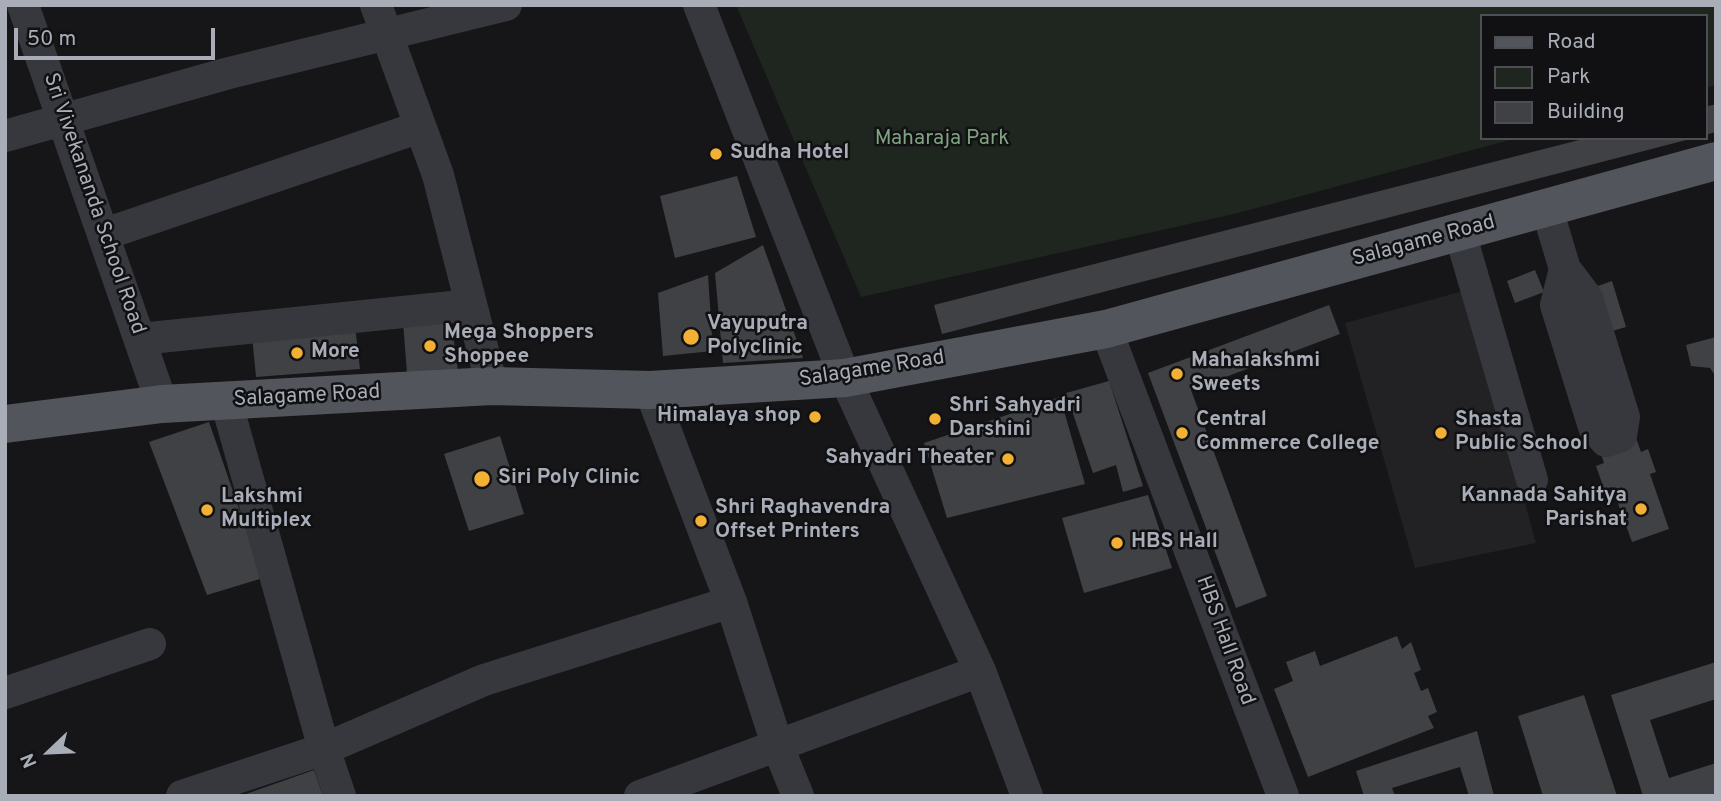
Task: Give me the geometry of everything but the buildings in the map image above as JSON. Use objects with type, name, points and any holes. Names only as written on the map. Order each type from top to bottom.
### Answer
[{"type":"main road","name":"Salagame Road","points":[[5,424],[162,404],[492,386],[650,390],[845,378],[1106,328],[1716,161]]},
{"type":"street","name":"Sri Vivekananda School Road","points":[[23,5],[162,404]]},
{"type":"street","points":[[376,5],[438,175],[492,386]]},
{"type":"street","points":[[5,136],[229,73],[506,5]]},
{"type":"street","points":[[699,5],[845,378],[980,671],[1027,796]]},
{"type":"street","points":[[105,234],[420,127]]},
{"type":"street","points":[[1547,209],[1565,269]]},
{"type":"street","points":[[1460,233],[1532,480]]},
{"type":"street","points":[[140,339],[471,305]]},
{"type":"street","name":"HBS Hall Road","points":[[1106,328],[1283,796]]},
{"type":"street","points":[[650,390],[732,602],[777,744],[798,796]]},
{"type":"street","points":[[226,401],[324,749],[340,796]]},
{"type":"street","points":[[182,796],[324,749],[484,680],[732,602]]},
{"type":"street","points":[[5,693],[150,644]]},
{"type":"street","points":[[640,796],[980,671]]},
{"type":"shaded area","name":"Shasta Public School","points":[[1467,290],[1536,543],[1415,568],[1345,323]]},
{"type":"green space","name":"Maharaja Park","points":[[736,5],[1716,5],[1716,85],[1707,87],[1707,14],[1480,14],[1480,140],[1510,140],[1238,213],[861,297]]},
{"type":"place","name":"Sudha Hotel","points":[[716,154]]},
{"type":"place","name":"Vayuputra Polyclinic","points":[[691,337]]},
{"type":"place","name":"Mega Shoppers Shoppee","points":[[430,346]]},
{"type":"place","name":"More","points":[[297,353]]},
{"type":"place","name":"Mahalakshmi Sweets","points":[[1177,374]]},
{"type":"place","name":"Himalaya shop","points":[[815,417]]},
{"type":"place","name":"Shri Sahyadri Darshini","points":[[935,419]]},
{"type":"place","name":"Central Commerce College","points":[[1182,433]]},
{"type":"place","name":"Shasta Public School","points":[[1441,433]]},
{"type":"place","name":"Sahyadri Theater","points":[[1008,459]]},
{"type":"place","name":"Siri Poly Clinic","points":[[482,479]]},
{"type":"place","name":"Kannada Sahitya Parishat","points":[[1641,509]]},
{"type":"place","name":"Lakshmi Multiplex","points":[[207,510]]},
{"type":"place","name":"Shri Raghavendra Offset Printers","points":[[701,521]]},
{"type":"place","name":"HBS Hall","points":[[1117,543]]}]
